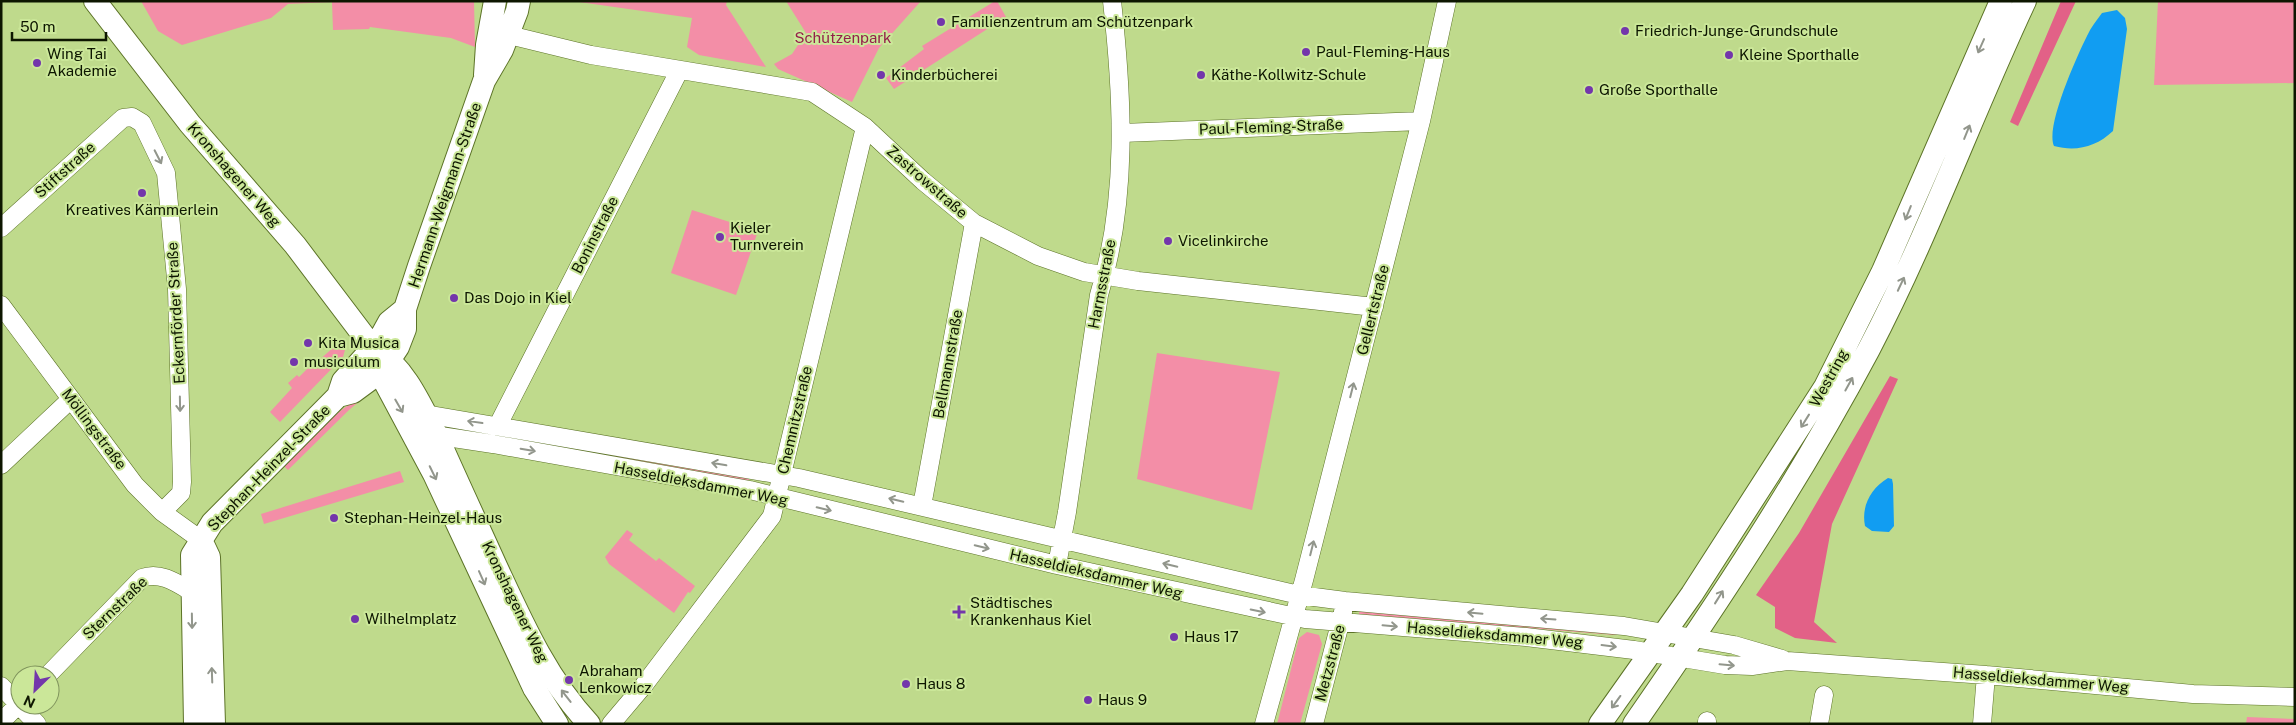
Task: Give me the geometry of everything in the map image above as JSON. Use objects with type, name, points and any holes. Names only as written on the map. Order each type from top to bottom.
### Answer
[{"type":"main road","name":"Kronshagener Weg","points":[[95,1],[177,109],[295,245],[381,359],[418,421],[463,533],[534,688],[557,724]]},
{"type":"main road","name":"Hermann-Weigmann-Straße","points":[[495,1],[499,33]]},
{"type":"main road","name":"Hermann-Weigmann-Straße","points":[[381,359],[389,322],[405,309],[484,82],[499,33],[519,1]]},
{"type":"main road","name":"Westring","points":[[1600,724],[1666,633],[1808,416],[1850,340],[1886,264],[2001,1]]},
{"type":"main road","name":"Westring","points":[[1634,724],[1693,638],[1811,454],[1869,349],[1928,225],[1990,77],[2025,1]]},
{"type":"main road","name":"Stephan-Heinzel-Straße","points":[[201,540],[219,515],[338,396],[343,381],[381,359]]},
{"type":"main road","name":"Kronshagener Weg","points":[[418,421],[438,436],[515,607],[539,654],[559,687],[589,724]]},
{"type":"main road","points":[[195,724],[192,555],[201,540]]},
{"type":"main road","points":[[201,540],[209,557],[214,724]]},
{"type":"street","name":"Harmsstraße","points":[[1056,565],[1062,539],[1099,295],[1105,275],[1119,186],[1122,133],[1119,67],[1112,1]]},
{"type":"street","name":"Gellertstraße","points":[[1293,617],[1421,121],[1447,1]]},
{"type":"street","name":"Zastrowstraße","points":[[499,33],[591,56],[812,92],[866,127],[923,181],[974,223],[1038,256],[1084,272],[1138,281],[1374,307]]},
{"type":"street","name":"Boninstraße","points":[[498,425],[679,71]]},
{"type":"street","name":"Stiftstraße","points":[[1,228],[123,118],[132,117]]},
{"type":"street","name":"Eckernförder Straße","points":[[132,117],[142,123],[166,173],[177,289],[182,482],[181,493],[162,512]]},
{"type":"street","name":"Paul-Fleming-Straße","points":[[1122,133],[1421,121]]},
{"type":"street","name":"Chemnitzstraße","points":[[611,724],[648,680],[772,516],[866,127]]},
{"type":"street","name":"Bellmannstraße","points":[[922,506],[974,223]]},
{"type":"street","name":"Möllingstraße","points":[[1,305],[136,485],[162,512],[201,540]]},
{"type":"street","points":[[1,464],[71,399]]},
{"type":"street","name":"Hasseldieksdammer Weg","points":[[418,421],[498,425],[782,475],[1299,595],[1345,601],[1596,623],[1693,638],[1758,651],[1787,661]]},
{"type":"street","name":"Hasseldieksdammer Weg","points":[[438,436],[541,452],[750,490],[1056,565],[1293,617],[1526,637],[1735,666],[1787,661],[1986,675],[2193,694],[2295,697]]},
{"type":"street","name":"Sternstraße","points":[[58,665],[142,578],[151,574],[165,578],[192,592]]},
{"type":"street","name":"Metzstraße","points":[[1314,724],[1345,601]]},
{"type":"street","points":[[1264,724],[1293,617]]},
{"type":"street","points":[[1982,724],[1986,675]]},
{"type":"street","points":[[1,686],[10,695]]},
{"type":"street","points":[[1819,724],[1824,695]]},
{"type":"street","points":[[1,722],[10,713]]},
{"type":"green space","points":[[141,1],[474,1],[475,47],[451,38],[370,27],[369,29],[333,30],[332,2],[288,4],[271,18],[182,45],[158,31]]},
{"type":"green space","name":"Schützenpark","points":[[572,1],[727,1],[726,5],[766,67],[699,55],[687,47],[692,18]]},
{"type":"green space","name":"Schützenpark","points":[[786,1],[921,1],[879,48],[852,102],[778,69],[774,64],[792,54],[806,33]]},
{"type":"green space","points":[[997,1],[1006,17],[894,89],[886,78],[924,49],[922,46]]},
{"type":"green space","points":[[2158,1],[2295,1],[2295,83],[2154,85]]},
{"type":"green space","points":[[692,210],[758,231],[736,295],[671,273]]},
{"type":"green space","points":[[342,340],[345,350],[343,357],[280,422],[270,412],[292,388],[288,383],[297,375],[299,377],[308,368],[306,366],[314,357],[318,361]]},
{"type":"green space","points":[[1157,353],[1280,372],[1252,510],[1137,479]]},
{"type":"green space","points":[[369,393],[288,470],[283,465],[334,416]]},
{"type":"green space","points":[[460,428],[750,475],[748,484],[462,432]]},
{"type":"green space","points":[[400,471],[404,482],[264,524],[261,514]]},
{"type":"green space","points":[[627,530],[633,534],[629,540],[656,561],[659,558],[695,586],[690,593],[688,592],[674,613],[609,564],[605,557]]},
{"type":"green space","points":[[1360,606],[1620,631],[1617,635],[1614,635],[1359,614]]},
{"type":"green space","points":[[1307,632],[1319,635],[1322,644],[1300,724],[1277,724],[1299,638]]},
{"type":"green space","points":[[2247,717],[2295,719],[2295,724],[2246,724]]},
{"type":"shaded area","points":[[2061,1],[2076,1],[2018,126],[2010,122]]},
{"type":"shaded area","points":[[1890,376],[1898,379],[1832,524],[1814,622],[1837,643],[1795,638],[1775,628],[1775,607],[1756,595],[1799,533]]},
{"type":"water","points":[[2117,10],[2125,18],[2127,29],[2113,131],[2100,141],[2085,147],[2062,148],[2054,146],[2052,137],[2058,108],[2082,46],[2102,13]]},
{"type":"water","points":[[1888,478],[1892,479],[1893,484],[1894,526],[1889,532],[1872,531],[1865,526],[1866,505],[1872,492]]},
{"type":"place","name":"Familienzentrum am Schützenpark","points":[[941,22]]},
{"type":"place","name":"Friedrich-Junge-Grundschule","points":[[1625,31]]},
{"type":"place","name":"Paul-Fleming-Haus","points":[[1306,52]]},
{"type":"place","name":"Kleine Sporthalle","points":[[1729,55]]},
{"type":"place","name":"Wing Tai Akademie","points":[[37,63]]},
{"type":"place","name":"Kinderbücherei","points":[[881,75]]},
{"type":"place","name":"Käthe-Kollwitz-Schule","points":[[1201,75]]},
{"type":"place","name":"Große Sporthalle","points":[[1589,90]]},
{"type":"place","name":"Kreatives Kämmerlein","points":[[142,193]]},
{"type":"place","name":"Kieler Turnverein","points":[[720,237]]},
{"type":"place","name":"Vicelinkirche","points":[[1168,241]]},
{"type":"place","name":"Das Dojo in Kiel","points":[[454,298]]},
{"type":"place","name":"Kita Musica","points":[[308,343]]},
{"type":"place","name":"musiculum","points":[[294,362]]},
{"type":"place","name":"Stephan-Heinzel-Haus","points":[[334,518]]},
{"type":"place","name":"Städtisches Krankenhaus Kiel","points":[[959,612]]},
{"type":"place","name":"Wilhelmplatz","points":[[355,619]]},
{"type":"place","name":"Haus 17","points":[[1174,637]]},
{"type":"place","name":"Abraham Lenkowicz","points":[[569,680]]},
{"type":"place","name":"Haus 8","points":[[906,684]]},
{"type":"place","name":"Haus 9","points":[[1088,700]]}]
